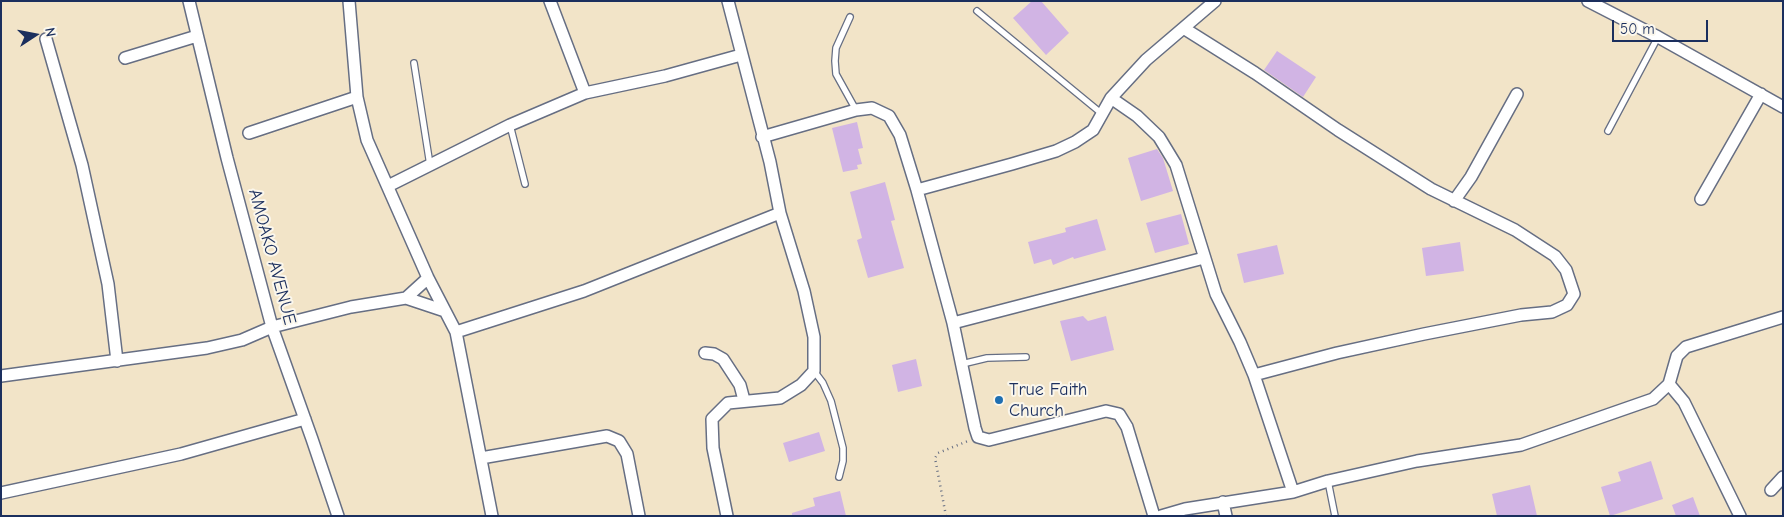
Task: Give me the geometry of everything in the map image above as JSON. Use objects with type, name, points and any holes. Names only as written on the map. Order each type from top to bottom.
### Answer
[{"type":"street","name":"AMOAKO AVENUE","points":[[189,1],[272,327],[338,516]]},
{"type":"street","points":[[349,1],[357,97],[367,140],[428,278],[456,332],[492,516]]},
{"type":"street","points":[[550,1],[586,93]]},
{"type":"street","points":[[727,516],[713,448],[712,419],[728,403],[780,398],[801,385],[814,370],[814,337],[804,291],[780,212],[770,162],[728,1]]},
{"type":"street","points":[[917,190],[1056,151],[1075,142],[1092,130],[1111,98],[1146,60],[1185,29],[1215,1]]},
{"type":"street","points":[[1588,1],[1658,37],[1783,107]]},
{"type":"street","points":[[1185,29],[1431,189],[1515,230],[1555,256],[1566,270],[1574,294],[1567,305],[1552,312],[1521,315],[1337,353],[1254,375]]},
{"type":"street","points":[[126,58],[197,36]]},
{"type":"street","points":[[46,39],[82,165],[108,284],[117,361]]},
{"type":"street","points":[[388,186],[510,125],[586,93],[665,76],[741,55]]},
{"type":"street","points":[[1454,201],[1471,177],[1518,94]]},
{"type":"street","points":[[1701,199],[1761,94]]},
{"type":"street","points":[[249,133],[357,97]]},
{"type":"street","points":[[1111,98],[1137,116],[1159,137],[1176,165],[1216,294],[1254,375],[1293,492]]},
{"type":"street","points":[[762,137],[856,110],[872,108],[889,116],[900,135],[917,190],[953,324],[978,437],[989,440],[1106,411],[1119,414],[1127,427],[1154,516]]},
{"type":"street","points":[[456,332],[584,291],[780,212]]},
{"type":"street","points":[[953,324],[1204,258]]},
{"type":"street","points":[[406,298],[428,278]]},
{"type":"street","points":[[1,376],[207,348],[242,340],[272,327],[351,307],[406,298],[445,311]]},
{"type":"street","points":[[1161,516],[1185,509],[1223,502],[1293,492],[1328,481],[1417,460],[1521,445],[1653,399],[1669,384],[1677,356],[1686,347],[1783,317]]},
{"type":"street","points":[[705,353],[714,354],[724,359],[740,385],[744,400]]},
{"type":"street","points":[[1669,384],[1684,402],[1740,516]]},
{"type":"street","points":[[1,493],[181,454],[305,419]]},
{"type":"street","points":[[482,458],[607,436],[619,441],[627,454],[639,516]]},
{"type":"street","points":[[1771,490],[1783,477]]},
{"type":"street","points":[[1223,502],[1226,516]]},
{"type":"lane","points":[[977,11],[1101,114]]},
{"type":"lane","points":[[850,17],[836,48],[835,61],[836,74],[856,110]]},
{"type":"lane","points":[[1608,131],[1658,37]]},
{"type":"lane","points":[[414,63],[430,165]]},
{"type":"lane","points":[[510,125],[525,184]]},
{"type":"lane","points":[[962,364],[987,358],[1026,357]]},
{"type":"lane","points":[[814,370],[823,383],[831,401],[843,448],[843,461],[839,477]]},
{"type":"lane","points":[[1328,481],[1335,516]]},
{"type":"path","points":[[946,516],[935,458],[938,453],[978,437]]},
{"type":"building","points":[[1032,1],[1041,1],[1069,33],[1046,55],[1013,18]]},
{"type":"building","points":[[1277,51],[1316,77],[1303,97],[1264,70]]},
{"type":"building","points":[[857,122],[863,148],[858,149],[862,164],[857,165],[858,169],[843,172],[832,128]]},
{"type":"building","points":[[1157,149],[1163,158],[1173,191],[1141,201],[1128,158]]},
{"type":"building","points":[[885,182],[895,220],[891,221],[904,268],[868,278],[857,240],[862,238],[850,192]]},
{"type":"building","points":[[1181,214],[1189,244],[1155,253],[1146,223]]},
{"type":"building","points":[[1097,219],[1106,250],[1074,259],[1073,257],[1053,265],[1051,259],[1034,264],[1028,242],[1066,232],[1065,228]]},
{"type":"building","points":[[1460,242],[1464,271],[1426,276],[1422,248]]},
{"type":"building","points":[[1277,245],[1284,274],[1244,283],[1237,254]]},
{"type":"building","points":[[1083,316],[1088,321],[1106,316],[1114,350],[1071,361],[1060,321]]},
{"type":"building","points":[[916,359],[922,386],[898,392],[892,365]]},
{"type":"building","points":[[819,432],[825,451],[789,462],[783,443]]},
{"type":"building","points":[[1651,461],[1663,499],[1610,516],[1601,487],[1621,481],[1618,472]]},
{"type":"building","points":[[1530,485],[1537,516],[1497,516],[1492,494]]},
{"type":"building","points":[[840,491],[846,516],[792,516],[792,513],[815,506],[813,498]]},
{"type":"building","points":[[1693,497],[1700,516],[1676,516],[1672,505]]},
{"type":"place","name":"True Faith Church","points":[[999,400]]}]
